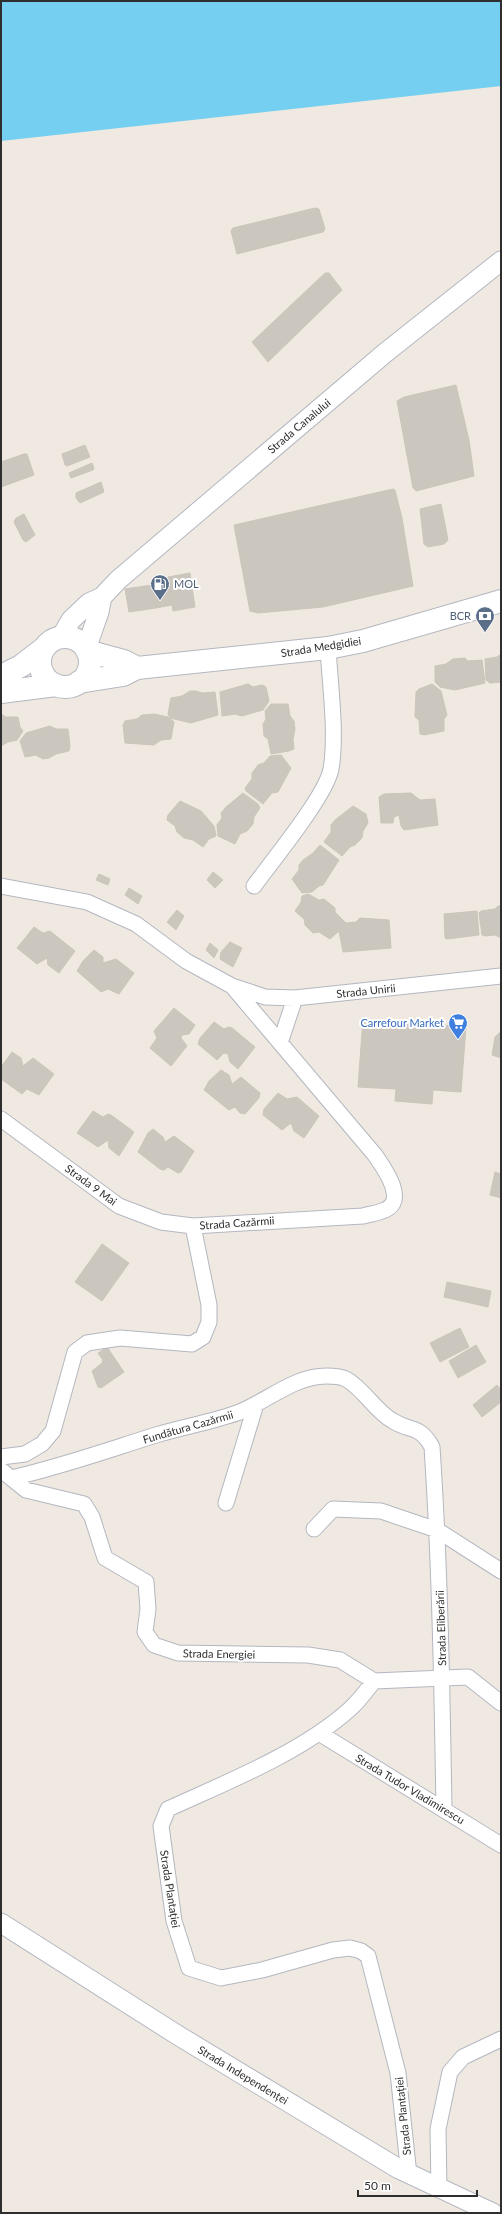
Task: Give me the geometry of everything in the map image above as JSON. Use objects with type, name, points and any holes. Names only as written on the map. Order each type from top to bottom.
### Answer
[{"type":"main road","name":"Strada Medgidiei","points":[[80,682],[123,675],[137,668],[328,648],[363,641],[501,601]]},
{"type":"main road","points":[[1,676],[21,666],[52,643],[75,639],[87,650],[124,661],[137,668]]},
{"type":"main road","points":[[52,643],[41,656],[42,670],[50,682],[56,685]]},
{"type":"main road","points":[[1,692],[56,685],[68,686],[80,682],[89,668],[87,650]]},
{"type":"street","name":"Strada Canalului","points":[[52,643],[71,620],[89,603],[102,598],[124,575],[373,363],[501,261]]},
{"type":"street","name":"Strada Canalului","points":[[87,650],[102,598]]},
{"type":"street","points":[[254,886],[318,797],[330,771],[333,747],[328,648]]},
{"type":"street","points":[[1,886],[87,902],[136,924],[186,961],[232,986]]},
{"type":"street","name":"Strada Unirii","points":[[232,986],[264,997],[295,998],[501,976]]},
{"type":"street","name":"Strada Cazărmii","points":[[1,1457],[25,1454],[42,1444],[53,1431],[74,1352],[87,1343],[120,1338],[192,1344],[203,1337],[209,1322],[209,1305],[193,1226],[363,1216],[386,1210],[392,1203],[395,1191],[375,1155],[232,986]]},
{"type":"street","points":[[280,1043],[295,998]]},
{"type":"street","name":"Strada 9 Mai","points":[[1,1119],[119,1206],[161,1222],[193,1226]]},
{"type":"street","name":"Fundătura Cazărmii","points":[[6,1474],[40,1472],[158,1435],[207,1423],[256,1404],[305,1378],[335,1376],[345,1379],[358,1387],[378,1410],[394,1422],[414,1428],[427,1438],[432,1447]]},
{"type":"street","points":[[226,1503],[256,1404]]},
{"type":"street","name":"Strada Eliberării","points":[[432,1447],[437,1530],[442,1678],[444,1809]]},
{"type":"street","name":"Strada Energiei","points":[[6,1474],[26,1490],[84,1504],[92,1517],[105,1558],[146,1582],[148,1608],[145,1632],[154,1645],[178,1653],[308,1655],[340,1660],[374,1681]]},
{"type":"street","points":[[314,1529],[334,1509],[381,1511],[437,1530],[501,1571]]},
{"type":"street","points":[[374,1681],[468,1677],[501,1703]]},
{"type":"street","name":"Strada Plantației","points":[[374,1681],[351,1708],[319,1733],[255,1769],[168,1809],[161,1826],[174,1921],[189,1968],[220,1978],[262,1970],[333,1950],[350,1948],[368,1956],[398,2073],[409,2175]]},
{"type":"street","name":"Strada Tudor Vladimirescu","points":[[319,1733],[501,1845]]},
{"type":"street","name":"Strada Independenței","points":[[1,1923],[178,2036],[409,2175],[439,2190],[493,2213]]},
{"type":"street","points":[[439,2190],[438,2128],[450,2072],[463,2057],[501,2039]]},
{"type":"water","points":[[1,1],[501,1],[501,86],[1,141]]},
{"type":"building","points":[[315,208],[319,209],[325,229],[323,232],[237,254],[231,231],[233,228]]},
{"type":"building","points":[[325,273],[329,273],[342,290],[268,362],[252,342]]},
{"type":"building","points":[[456,385],[469,440],[474,476],[416,491],[413,488],[397,401],[404,397]]},
{"type":"building","points":[[85,445],[90,457],[67,466],[65,465],[62,454]]},
{"type":"building","points":[[27,454],[34,475],[1,487],[1,462]]},
{"type":"building","points":[[92,463],[94,468],[93,470],[71,478],[69,473]]},
{"type":"building","points":[[101,482],[104,492],[80,503],[76,498],[76,493]]},
{"type":"building","points":[[393,489],[395,490],[402,518],[413,586],[323,607],[258,613],[250,611],[234,525]]},
{"type":"building","points":[[441,504],[448,540],[444,544],[428,547],[424,544],[420,509]]},
{"type":"building","points":[[24,514],[35,535],[26,542],[23,540],[14,522],[16,518]]},
{"type":"building","points":[[190,573],[195,607],[173,611],[168,577]]},
{"type":"building","points":[[168,582],[172,605],[156,608],[152,585]]},
{"type":"building","points":[[152,585],[156,608],[129,612],[125,589]]},
{"type":"building","points":[[501,654],[501,682],[490,683],[486,680],[485,659],[497,657]]},
{"type":"building","points":[[465,658],[468,661],[482,660],[485,683],[455,690],[440,687],[435,682],[435,666],[446,664],[453,659]]},
{"type":"building","points":[[248,684],[253,687],[262,685],[266,687],[269,701],[263,710],[242,716],[235,714],[222,716],[220,692]]},
{"type":"building","points":[[432,684],[441,691],[447,715],[444,719],[444,731],[424,735],[420,734],[419,720],[415,717],[416,692],[419,689]]},
{"type":"building","points":[[190,691],[202,693],[215,692],[218,715],[191,723],[170,718],[168,714],[171,698],[182,696]]},
{"type":"building","points":[[271,704],[288,704],[290,716],[294,721],[294,749],[271,754],[268,739],[264,736],[263,724],[266,719],[265,711]]},
{"type":"building","points":[[1,714],[6,717],[18,717],[20,727],[23,731],[17,740],[8,742],[1,746]]},
{"type":"building","points":[[154,714],[168,717],[174,722],[171,739],[161,740],[154,745],[125,743],[123,725],[125,721],[137,719],[142,715]]},
{"type":"building","points":[[50,726],[56,729],[68,729],[70,746],[69,751],[43,759],[36,755],[25,757],[20,741],[26,733]]},
{"type":"building","points":[[281,755],[291,768],[278,792],[272,793],[263,804],[246,791],[245,788],[252,779],[252,773],[258,765],[264,763],[270,756]]},
{"type":"building","points":[[243,793],[258,804],[260,808],[254,817],[253,824],[247,831],[240,834],[235,844],[218,836],[217,825],[222,818],[221,813]]},
{"type":"building","points":[[411,793],[420,800],[435,799],[438,825],[404,830],[401,826],[399,815],[394,817],[393,823],[381,823],[379,797],[384,794]]},
{"type":"building","points":[[180,801],[201,811],[214,826],[216,836],[209,839],[203,847],[193,840],[184,838],[177,832],[175,826],[167,820],[168,815]]},
{"type":"building","points":[[353,806],[366,814],[368,823],[363,831],[362,838],[355,845],[350,847],[342,856],[324,842],[331,832],[331,825],[335,820]]},
{"type":"building","points":[[320,845],[339,860],[323,885],[319,886],[312,892],[302,893],[292,879],[299,870],[299,865],[303,860],[313,853]]},
{"type":"building","points":[[213,872],[223,880],[215,888],[207,880]]},
{"type":"building","points":[[99,874],[110,879],[108,885],[96,880]]},
{"type":"building","points":[[129,888],[142,896],[138,904],[125,895]]},
{"type":"building","points":[[308,894],[319,900],[324,899],[335,908],[335,912],[346,923],[356,922],[360,918],[389,920],[391,948],[343,952],[339,931],[330,939],[319,932],[313,933],[305,925],[304,919],[295,911],[301,902],[302,896]]},
{"type":"building","points":[[498,906],[501,906],[501,938],[495,935],[482,935],[479,913],[481,911],[495,909]]},
{"type":"building","points":[[177,910],[184,916],[176,930],[167,922]]},
{"type":"building","points":[[477,911],[479,935],[445,938],[444,914]]},
{"type":"building","points":[[34,927],[43,933],[50,931],[75,951],[59,973],[48,965],[47,958],[37,964],[17,948]]},
{"type":"building","points":[[230,942],[242,948],[233,967],[220,959],[221,952]]},
{"type":"building","points":[[210,943],[218,950],[214,958],[206,950]]},
{"type":"building","points":[[94,950],[103,957],[103,963],[116,959],[134,973],[119,994],[108,989],[101,992],[77,971],[83,961]]},
{"type":"building","points":[[174,1008],[195,1025],[189,1034],[182,1035],[181,1038],[187,1046],[171,1066],[150,1048],[157,1038],[154,1031]]},
{"type":"building","points":[[363,1019],[466,1027],[461,1092],[433,1090],[432,1104],[395,1101],[396,1089],[358,1087]]},
{"type":"building","points":[[214,1022],[224,1029],[229,1027],[232,1028],[255,1047],[238,1069],[230,1062],[228,1054],[224,1053],[217,1060],[198,1044],[200,1038]]},
{"type":"building","points":[[501,1033],[501,1058],[492,1055],[495,1037]]},
{"type":"building","points":[[12,1052],[21,1058],[23,1066],[33,1058],[54,1074],[39,1095],[27,1089],[22,1094],[1,1079],[1,1067]]},
{"type":"building","points":[[221,1070],[229,1075],[232,1084],[241,1077],[260,1093],[259,1098],[245,1114],[240,1113],[235,1107],[229,1110],[204,1090],[209,1081]]},
{"type":"building","points":[[278,1093],[287,1099],[297,1097],[319,1116],[304,1138],[294,1131],[291,1123],[282,1130],[263,1115],[264,1109]]},
{"type":"building","points":[[93,1111],[103,1117],[108,1114],[111,1115],[134,1132],[119,1156],[109,1148],[108,1140],[98,1147],[77,1133]]},
{"type":"building","points":[[153,1129],[163,1137],[165,1142],[174,1136],[194,1151],[181,1172],[178,1173],[168,1167],[164,1170],[160,1169],[138,1152],[148,1133]]},
{"type":"building","points":[[495,1172],[501,1174],[501,1198],[490,1195]]},
{"type":"building","points":[[102,1244],[129,1263],[102,1301],[75,1282]]},
{"type":"building","points":[[447,1282],[491,1291],[488,1307],[444,1297]]},
{"type":"building","points":[[460,1328],[469,1347],[440,1362],[430,1343]]},
{"type":"building","points":[[476,1345],[486,1362],[458,1378],[449,1361]]},
{"type":"building","points":[[107,1347],[124,1372],[101,1388],[98,1387],[92,1371],[102,1363],[103,1360],[98,1353]]},
{"type":"building","points":[[497,1385],[501,1390],[501,1402],[482,1417],[473,1405]]},
{"type":"place","name":"MOL","points":[[160,601]]},
{"type":"place","name":"BCR","points":[[485,633]]},
{"type":"place","name":"Carrefour Market","points":[[458,1040]]}]
